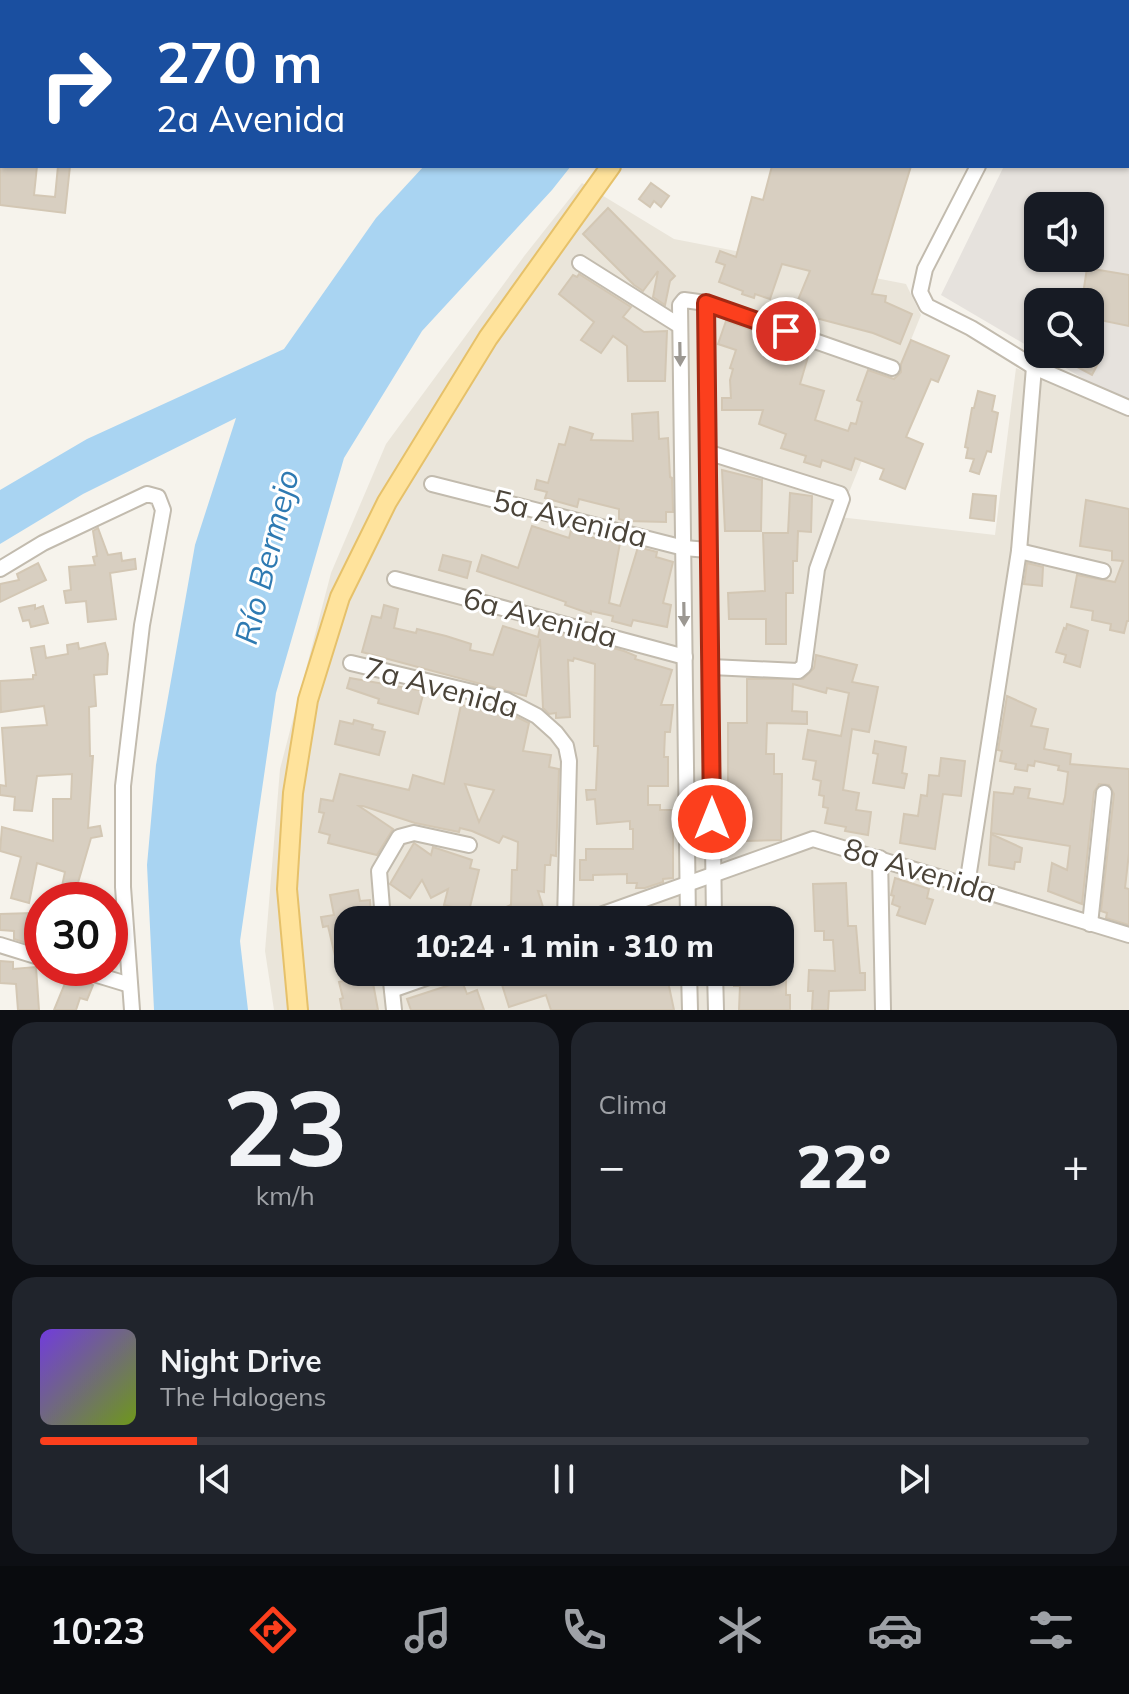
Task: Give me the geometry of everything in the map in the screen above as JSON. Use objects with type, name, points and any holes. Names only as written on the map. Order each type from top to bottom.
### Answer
[{"type":"main road","points":[[298,1010],[287,889],[293,793],[308,700],[340,597],[387,502],[488,338],[610,168]]},
{"type":"street","points":[[977,168],[925,269],[920,292],[927,306],[971,328],[1024,361]]},
{"type":"street","points":[[580,263],[680,326]]},
{"type":"street","points":[[688,906],[680,305],[684,300],[706,303],[892,368]]},
{"type":"street","points":[[706,303],[713,906]]},
{"type":"street","points":[[967,885],[1019,551],[1034,368]]},
{"type":"street","points":[[1036,368],[1129,408]]},
{"type":"street","points":[[707,452],[840,494],[842,499],[817,569],[804,666],[798,671],[711,667]]},
{"type":"street","name":"5a Avenida","points":[[432,484],[684,548],[708,550]]},
{"type":"street","points":[[0,569],[43,543],[147,494],[158,497],[163,510],[142,625],[123,786],[123,887],[132,1010]]},
{"type":"street","points":[[1019,551],[1103,571]]},
{"type":"street","name":"6a Avenida","points":[[395,579],[685,657]]},
{"type":"street","name":"7a Avenida","points":[[351,663],[506,700],[537,716],[556,733],[566,746],[569,761],[565,906]]},
{"type":"street","points":[[687,708],[712,707]]},
{"type":"street","points":[[1090,924],[1104,793]]},
{"type":"street","points":[[382,906],[379,871],[399,837],[414,833],[469,845]]},
{"type":"street","name":"8a Avenida","points":[[687,883],[813,839],[1129,935]]},
{"type":"street","points":[[880,858],[883,1010]]},
{"type":"street","points":[[624,906],[687,883]]},
{"type":"street","points":[[0,945],[24,952]]},
{"type":"street","points":[[392,986],[394,1010]]},
{"type":"street","points":[[392,990],[403,986]]},
{"type":"street","points":[[689,986],[690,1010]]},
{"type":"street","points":[[715,986],[716,1010]]},
{"type":"shaded area","points":[[1003,168],[1129,168],[1129,406],[1065,368],[1104,368],[1104,288],[1024,288],[1024,344],[941,295]]},
{"type":"shaded area","points":[[582,183],[674,239],[906,284],[921,315],[839,517],[995,535],[1016,368],[1129,416],[1129,1010],[274,1010],[265,951],[280,769],[331,573],[386,444]]},
{"type":"water","name":"Río Bermejo","points":[[422,168],[569,168],[422,331],[344,458],[276,693],[240,941],[248,1010],[154,1010],[147,865],[156,765],[195,545],[236,418],[83,494],[0,544],[0,490],[87,439],[284,349],[376,218]]},
{"type":"building","points":[[0,168],[37,168],[34,195],[55,197],[58,168],[70,168],[65,213],[0,205]]},
{"type":"building","points":[[771,168],[910,168],[872,294],[886,296],[885,302],[912,314],[900,344],[873,333],[793,312],[810,271],[782,264],[770,299],[742,294],[743,291],[719,282],[725,265],[716,262],[720,251],[736,257],[752,197],[763,200]]},
{"type":"building","points":[[651,183],[669,196],[661,207],[654,201],[650,207],[639,199]]},
{"type":"building","points":[[608,208],[675,276],[670,281],[665,305],[653,297],[658,271],[643,291],[583,234]]},
{"type":"building","points":[[1104,271],[1129,275],[1129,326],[1104,321],[1104,288],[1084,288],[1086,272]]},
{"type":"building","points":[[579,274],[631,307],[623,317],[644,332],[667,331],[665,381],[628,381],[627,346],[613,336],[601,353],[581,340],[594,322],[559,294],[573,275],[577,277]]},
{"type":"building","points":[[726,321],[810,350],[800,384],[824,391],[815,420],[848,431],[851,423],[856,424],[862,402],[857,400],[868,370],[894,379],[901,372],[911,340],[949,356],[938,382],[931,379],[906,437],[923,444],[905,489],[880,479],[884,469],[855,458],[851,470],[822,460],[820,467],[804,462],[806,456],[781,448],[786,434],[759,424],[763,410],[722,410],[722,398],[731,398],[733,369],[730,368],[736,350],[718,344]]},
{"type":"building","points":[[1079,368],[1096,368],[1092,375]]},
{"type":"building","points":[[978,391],[995,396],[992,411],[998,413],[991,452],[987,451],[979,474],[970,471],[974,459],[966,458],[968,448],[965,447]]},
{"type":"building","points":[[658,412],[659,439],[668,438],[672,478],[673,512],[666,512],[666,522],[626,521],[619,519],[619,509],[579,499],[577,507],[545,498],[547,492],[535,489],[537,480],[548,483],[559,444],[565,445],[570,427],[593,434],[591,440],[633,441],[632,414]]},
{"type":"building","points":[[722,470],[762,480],[761,531],[725,531]]},
{"type":"building","points":[[790,493],[812,496],[811,532],[798,531],[797,561],[793,561],[793,593],[786,593],[786,644],[766,644],[766,619],[729,619],[728,593],[765,591],[763,533],[788,533]]},
{"type":"building","points":[[973,494],[996,496],[994,521],[970,518]]},
{"type":"building","points":[[1086,500],[1129,509],[1129,621],[1124,633],[1110,630],[1111,624],[1092,620],[1093,611],[1071,607],[1077,575],[1115,582],[1123,561],[1112,560],[1112,551],[1080,546]]},
{"type":"building","points":[[532,526],[569,538],[571,530],[620,543],[609,603],[620,606],[638,547],[657,552],[656,557],[673,562],[663,603],[671,605],[667,627],[633,620],[631,626],[612,621],[613,616],[591,611],[591,614],[565,605],[566,602],[477,571],[482,555],[518,568]]},
{"type":"building","points":[[98,528],[108,555],[121,553],[122,561],[135,559],[136,569],[110,573],[116,619],[88,622],[86,601],[66,603],[64,591],[71,590],[69,567],[95,565],[93,557],[97,556],[93,531]]},
{"type":"building","points":[[443,555],[471,562],[467,578],[439,570]]},
{"type":"building","points":[[38,563],[46,580],[0,602],[0,584],[19,580],[17,574]]},
{"type":"building","points":[[1027,563],[1043,567],[1042,586],[1024,584]]},
{"type":"building","points":[[35,605],[35,609],[43,606],[48,623],[31,627],[29,620],[23,621],[19,608]]},
{"type":"building","points":[[384,605],[398,609],[394,628],[416,633],[417,629],[446,636],[471,644],[470,650],[493,655],[503,626],[538,637],[540,628],[624,651],[636,656],[635,659],[672,670],[661,705],[673,705],[670,732],[665,732],[668,786],[648,786],[648,805],[660,805],[660,810],[673,810],[673,878],[663,879],[663,882],[645,888],[636,888],[637,883],[627,883],[627,874],[593,875],[593,880],[580,880],[580,860],[586,860],[586,849],[633,849],[630,821],[597,824],[595,799],[587,800],[586,790],[596,790],[595,664],[574,658],[573,661],[568,660],[570,717],[556,718],[556,713],[549,714],[543,708],[540,639],[526,696],[362,652],[372,616],[381,618]]},
{"type":"building","points":[[1067,624],[1088,631],[1080,667],[1064,662],[1066,655],[1056,652]]},
{"type":"building","points":[[78,643],[79,649],[105,643],[108,654],[107,674],[94,675],[96,706],[89,707],[90,756],[93,756],[88,828],[100,826],[102,836],[91,838],[78,882],[63,882],[65,872],[37,863],[33,882],[24,882],[24,902],[11,898],[21,857],[0,851],[2,827],[53,841],[53,799],[71,799],[72,774],[37,776],[32,811],[14,810],[15,797],[0,795],[0,785],[6,786],[2,728],[47,725],[44,706],[1,712],[0,681],[33,679],[36,675],[31,648],[44,646],[46,658],[68,654],[67,645]]},
{"type":"building","points":[[816,655],[857,665],[852,682],[878,687],[869,732],[852,729],[843,790],[859,793],[856,810],[871,812],[868,835],[825,823],[828,808],[823,807],[824,796],[819,795],[821,781],[813,779],[816,761],[803,759],[808,730],[841,736],[849,693],[827,688],[826,693],[793,684],[792,711],[807,712],[807,724],[767,723],[766,754],[774,754],[774,774],[782,774],[781,840],[745,841],[745,819],[728,819],[728,723],[747,723],[747,679],[803,679],[814,668]]},
{"type":"building","points":[[350,678],[424,691],[418,714],[378,703],[379,699],[347,688]]},
{"type":"building","points":[[1007,696],[1036,709],[1031,726],[1048,729],[1044,749],[1071,754],[1070,764],[1129,769],[1129,853],[1125,888],[1129,889],[1129,925],[1106,918],[1107,913],[1101,911],[1114,794],[1109,785],[1099,784],[1094,792],[1082,904],[1048,891],[1052,863],[1067,870],[1070,846],[991,833],[994,792],[1013,794],[1015,787],[1030,789],[1028,798],[1063,804],[1068,772],[1058,770],[1059,766],[1035,761],[1034,766],[1028,765],[1027,771],[1015,769],[1016,764],[1000,761],[1002,751],[998,750]]},
{"type":"building","points":[[461,705],[517,717],[529,723],[523,751],[551,755],[549,767],[559,769],[556,856],[551,855],[550,865],[545,865],[544,892],[538,891],[543,906],[508,906],[512,870],[517,870],[518,842],[503,836],[499,843],[472,831],[460,828],[459,832],[415,823],[363,806],[359,806],[393,829],[377,855],[328,843],[330,835],[319,832],[324,813],[319,812],[321,799],[333,801],[340,774],[409,790],[413,775],[444,784]],"holes":[[[465,784],[494,790],[479,822]]]},
{"type":"building","points":[[354,720],[385,732],[379,755],[335,744],[340,721],[353,724]]},
{"type":"building","points":[[875,741],[906,747],[902,773],[907,774],[904,788],[873,783],[878,754],[873,753]]},
{"type":"building","points":[[941,758],[965,761],[961,796],[943,794],[935,849],[900,843],[904,814],[918,816],[921,795],[927,796],[929,775],[939,776]]},
{"type":"building","points":[[991,834],[1022,848],[1020,862],[1015,862],[1014,869],[989,865]]},
{"type":"building","points":[[414,843],[431,855],[433,847],[472,860],[470,868],[479,870],[470,906],[444,905],[448,889],[431,898],[422,880],[410,898],[390,884]]},
{"type":"building","points":[[895,878],[929,889],[927,898],[933,900],[925,924],[897,915],[900,907],[892,904],[894,896],[891,895]]},
{"type":"building","points":[[846,883],[848,926],[856,926],[860,973],[865,973],[865,990],[829,991],[828,1010],[812,1010],[813,991],[808,991],[809,970],[835,971],[833,940],[824,940],[824,931],[815,931],[813,884]]},
{"type":"building","points":[[358,890],[360,901],[370,900],[370,906],[334,906],[334,915],[330,895]]},
{"type":"building","points":[[24,913],[24,942],[14,939],[14,931],[0,930],[0,914]]},
{"type":"building","points":[[334,915],[334,952],[328,926],[323,927],[321,917]]},
{"type":"building","points":[[0,961],[13,962],[13,969],[24,968],[24,986],[37,986],[39,1010],[18,1010],[16,984],[0,983]]},
{"type":"building","points":[[64,986],[93,986],[87,1000],[80,998],[76,1010],[54,1010]]},
{"type":"building","points":[[340,986],[374,986],[378,1010],[342,1010],[340,999],[343,998]]},
{"type":"building","points":[[447,986],[464,986],[467,994],[477,990],[484,1010],[411,1010],[407,999]]},
{"type":"building","points":[[502,986],[669,986],[674,1010],[551,1010],[546,995],[509,1007]]},
{"type":"building","points":[[740,986],[786,986],[786,995],[790,995],[790,1010],[739,1010]]},
{"type":"route","points":[[712,819],[706,303],[786,331]]}]
